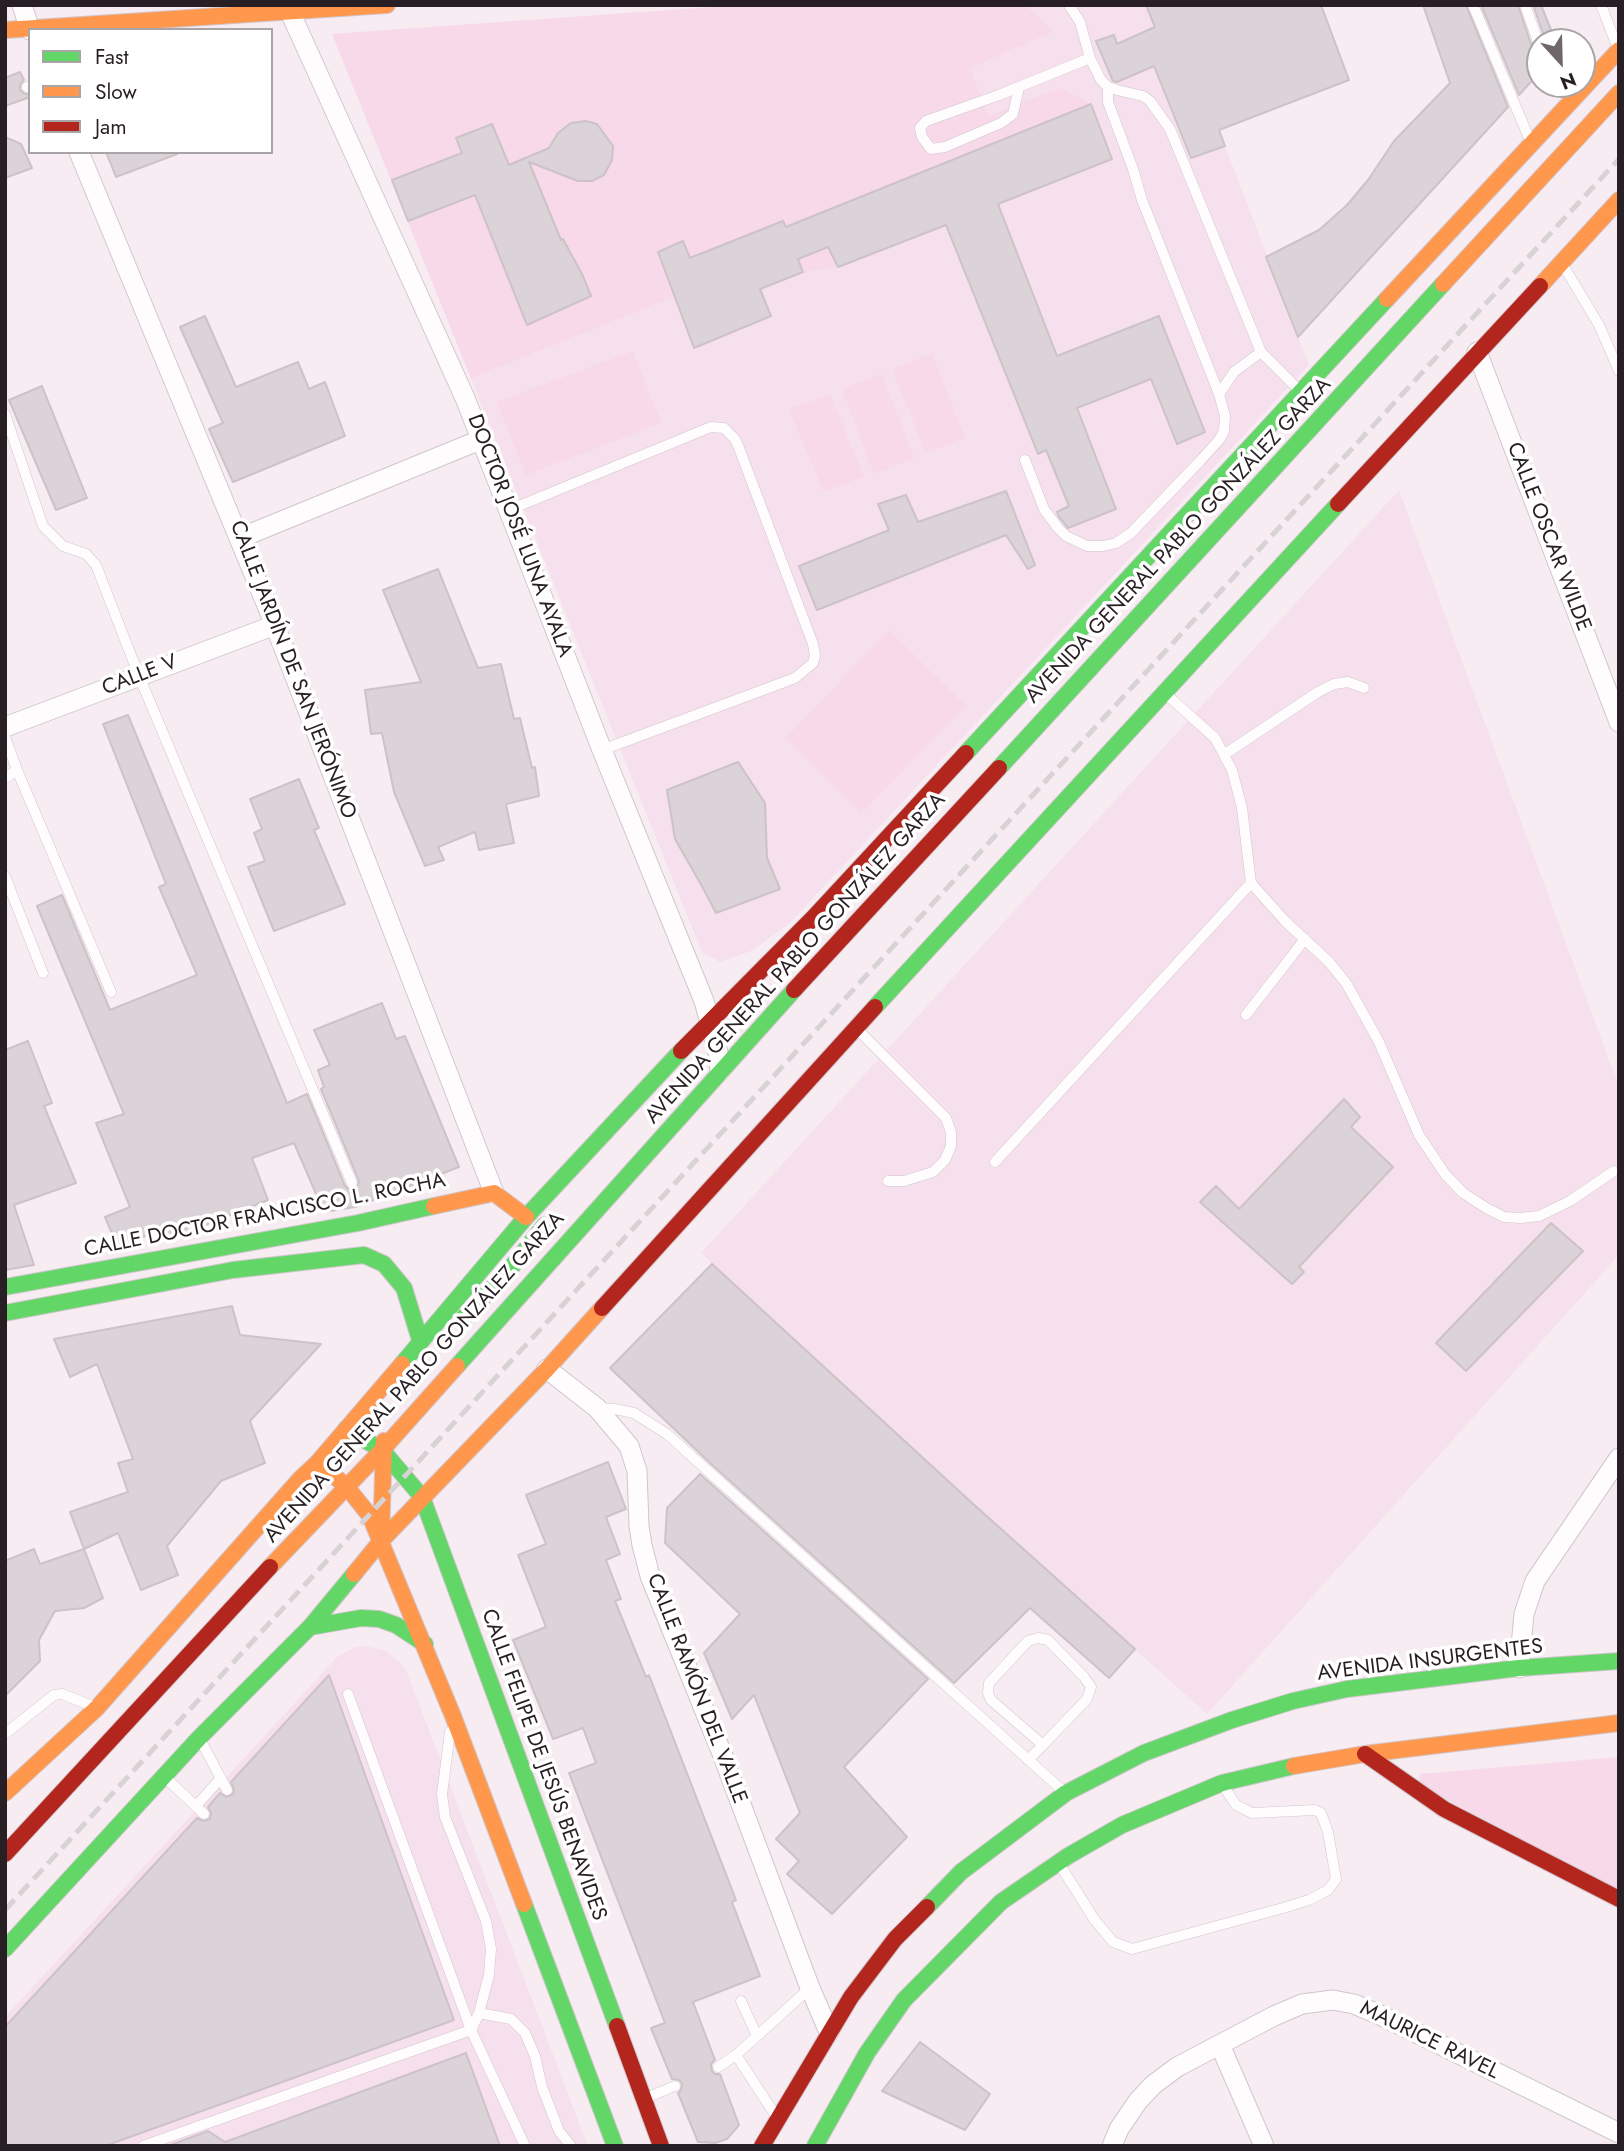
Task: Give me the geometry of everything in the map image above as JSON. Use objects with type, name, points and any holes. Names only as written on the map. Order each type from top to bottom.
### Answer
[{"type":"main road","points":[[42,28],[286,8],[387,5]]},
{"type":"main road","points":[[5,30],[28,29]]},
{"type":"main road","name":"AVENIDA GENERAL PABLO GONZÁLEZ GARZA","points":[[5,1793],[97,1708],[318,1462],[526,1217],[710,1020],[813,918],[1619,50]]},
{"type":"main road","name":"AVENIDA GENERAL PABLO GONZÁLEZ GARZA","points":[[5,1854],[382,1450],[720,1071],[1619,93]]},
{"type":"main road","points":[[5,1949],[199,1738],[310,1627],[381,1541],[547,1369],[855,1028],[1477,352],[1561,262],[1617,208]]},
{"type":"main road","points":[[420,1367],[435,1347],[506,1274],[545,1225],[551,1212],[552,1189]]},
{"type":"main road","points":[[494,1193],[526,1217]]},
{"type":"main road","name":"CALLE DOCTOR FRANCISCO L. ROCHA","points":[[5,1287],[358,1223],[494,1193]]},
{"type":"main road","points":[[358,1223],[364,1255]]},
{"type":"main road","points":[[229,1245],[233,1270]]},
{"type":"main road","points":[[5,1313],[233,1270],[364,1255],[384,1264],[397,1277],[410,1304],[420,1340]]},
{"type":"main road","points":[[27,1283],[34,1307]]},
{"type":"main road","points":[[381,1541],[382,1450],[390,1419]]},
{"type":"main road","name":"CALLE FELIPE DE JESÚS BENAVIDES","points":[[346,1429],[382,1450],[422,1497],[662,2145]]},
{"type":"main road","points":[[318,1462],[346,1486],[370,1516],[381,1541],[453,1716],[615,2146]]},
{"type":"main road","points":[[310,1627],[360,1618],[379,1619],[396,1625],[425,1644]]},
{"type":"main road","name":"AVENIDA INSURGENTES","points":[[762,2146],[851,1997],[895,1939],[961,1872],[1066,1793],[1144,1753],[1186,1736],[1293,1701],[1347,1689],[1519,1668],[1619,1661]]},
{"type":"main road","points":[[815,2146],[867,2053],[904,2000],[954,1947],[1001,1902],[1058,1862],[1122,1825],[1222,1783],[1284,1768],[1365,1754],[1619,1723]]},
{"type":"main road","points":[[1365,1754],[1444,1809],[1619,1899]]},
{"type":"street","points":[[22,5],[30,28]]},
{"type":"street","name":"DOCTOR JOSÉ LUNA AYALA","points":[[286,8],[465,398],[602,750],[704,1001],[719,1052],[720,1071]]},
{"type":"street","name":"CALLE JARDÍN DE SAN JERÓNIMO","points":[[80,154],[275,625],[494,1193]]},
{"type":"street","name":"CALLE OSCAR WILDE","points":[[1477,352],[1619,722]]},
{"type":"street","points":[[240,538],[480,440]]},
{"type":"street","name":"CALLE V","points":[[5,727],[275,625]]},
{"type":"street","name":"CALLE RAMÓN DEL VALLE","points":[[547,1369],[597,1408],[629,1446],[638,1471],[639,1526],[650,1576],[722,1751],[829,2032]]},
{"type":"street","points":[[1519,1668],[1524,1614],[1535,1581],[1619,1458]]},
{"type":"street","name":"MAURICE RAVEL","points":[[1112,2146],[1119,2129],[1138,2101],[1153,2085],[1177,2067],[1273,2016],[1302,2004],[1333,2000],[1354,2004],[1416,2032],[1619,2133]]},
{"type":"street","points":[[1220,2045],[1264,2146]]},
{"type":"street","points":[[824,2128],[835,2146]]},
{"type":"lane","points":[[1069,5],[1080,22],[1090,58],[1101,80],[1108,87],[1143,96],[1150,101],[1170,129],[1261,352],[1303,393]]},
{"type":"lane","points":[[1473,5],[1532,145]]},
{"type":"lane","points":[[1525,5],[1533,28]]},
{"type":"lane","points":[[1601,5],[1619,50]]},
{"type":"lane","points":[[1019,87],[1013,114],[1001,123],[945,147],[931,149],[922,137],[920,128],[926,121],[1090,58]]},
{"type":"lane","points":[[1025,460],[1044,509],[1066,536],[1087,546],[1103,546],[1116,543],[1130,533],[1219,440],[1224,431],[1225,416],[1219,394],[1142,200],[1108,102],[1108,87]]},
{"type":"lane","points":[[1561,262],[1599,325],[1619,371]]},
{"type":"lane","points":[[1219,394],[1234,372],[1261,352]]},
{"type":"lane","points":[[5,414],[43,526],[63,546],[86,554],[96,565],[139,676],[352,1183]]},
{"type":"lane","points":[[509,510],[711,427],[724,428],[735,439],[739,448],[813,644],[816,656],[813,663],[795,678],[602,750]]},
{"type":"lane","points":[[1225,754],[1334,684],[1348,682],[1364,688]]},
{"type":"lane","points":[[1164,692],[1203,727],[1225,754],[1242,808],[1251,883],[1329,962],[1346,983],[1378,1040],[1419,1135],[1445,1174],[1463,1193],[1504,1217],[1539,1216],[1570,1201],[1614,1171]]},
{"type":"lane","points":[[5,737],[111,992]]},
{"type":"lane","points":[[5,778],[17,770]]},
{"type":"lane","points":[[5,876],[43,973]]},
{"type":"lane","points":[[995,1162],[1251,883]]},
{"type":"lane","points":[[1246,1014],[1305,939]]},
{"type":"lane","points":[[855,1028],[946,1118],[951,1132],[951,1146],[945,1160],[933,1172],[904,1181],[888,1181]]},
{"type":"lane","points":[[597,1408],[634,1413],[667,1434],[1066,1793]]},
{"type":"lane","points":[[1028,1760],[1043,1745],[1087,1699],[1091,1688],[1084,1677],[1048,1640],[1038,1638],[1028,1641],[989,1683],[988,1693],[991,1700],[1043,1745]]},
{"type":"lane","points":[[5,1734],[54,1695],[62,1694],[97,1708]]},
{"type":"lane","points":[[348,1694],[471,2030],[525,2146]]},
{"type":"lane","points":[[143,2146],[471,2030],[479,2013],[489,1975],[491,1949],[486,1921],[444,1817],[442,1794],[453,1716]]},
{"type":"lane","points":[[199,1738],[227,1790]]},
{"type":"lane","points":[[164,1776],[204,1814]]},
{"type":"lane","points":[[195,1806],[221,1778]]},
{"type":"lane","points":[[1058,1862],[1094,1919],[1113,1942],[1132,1949],[1283,1908],[1309,1900],[1328,1890],[1336,1879],[1328,1832],[1321,1813],[1315,1810],[1252,1814],[1236,1805],[1222,1783]]},
{"type":"lane","points":[[718,2067],[736,2055],[810,1988]]},
{"type":"lane","points":[[741,2001],[757,2036]]},
{"type":"lane","points":[[479,2013],[511,2019],[525,2033],[559,2131],[571,2146]]},
{"type":"lane","points":[[736,2055],[777,2118]]},
{"type":"lane","points":[[644,2099],[675,2086]]},
{"type":"shaded area","points":[[741,5],[1171,5],[1309,365],[789,924],[751,951],[720,962],[702,952],[332,34]]},
{"type":"shaded area","points":[[741,5],[1025,5],[1054,31],[970,68],[988,116],[1060,88],[1091,104],[815,215],[838,267],[803,272],[783,221],[690,258],[683,242],[658,252],[675,296],[471,378],[332,34]]},
{"type":"shaded area","points":[[633,351],[661,423],[526,475],[497,402]]},
{"type":"shaded area","points":[[932,354],[965,438],[926,453],[892,369]]},
{"type":"shaded area","points":[[882,374],[914,458],[874,474],[842,389]]},
{"type":"shaded area","points":[[830,394],[864,477],[824,492],[789,409]]},
{"type":"shaded area","points":[[1399,490],[1619,1087],[1619,1255],[1207,1714],[971,1502],[701,1253]]},
{"type":"shaded area","points":[[889,630],[966,706],[861,813],[786,738]]},
{"type":"shaded area","points":[[355,1647],[384,1650],[406,1670],[588,2146],[5,2146],[5,2017],[338,1656]]},
{"type":"shaded area","points":[[1619,1757],[1619,1890],[1419,1785],[1420,1774]]},
{"type":"building","points":[[1146,5],[1321,5],[1349,80],[1219,130],[1225,146],[1191,158],[1154,66],[1117,82],[1113,81],[1096,41],[1114,35],[1117,44],[1155,27]]},
{"type":"building","points":[[1423,5],[1466,5],[1508,107],[1298,337],[1266,257],[1319,230],[1347,205],[1368,180],[1394,141],[1450,83]]},
{"type":"building","points":[[1481,5],[1518,5],[1526,29],[1526,87],[1519,95]]},
{"type":"building","points":[[1533,5],[1541,5],[1550,28],[1541,28]]},
{"type":"building","points":[[20,72],[24,80],[20,90],[28,94],[28,98],[5,106],[5,78]]},
{"type":"building","points":[[1091,104],[1112,159],[998,204],[1057,356],[1159,316],[1205,432],[1177,444],[1151,379],[1077,408],[1116,509],[1068,528],[1059,517],[1057,512],[1069,506],[1046,450],[1038,454],[946,225],[838,267],[828,247],[798,259],[803,272],[760,289],[771,316],[694,348],[658,252],[683,241],[690,258],[783,221],[786,227]]},
{"type":"building","points":[[586,121],[597,124],[613,146],[612,160],[604,175],[592,181],[578,181],[529,162],[561,240],[563,239],[583,276],[591,296],[527,325],[475,195],[408,221],[392,180],[462,153],[456,138],[492,124],[509,165],[549,148],[558,133],[571,123]]},
{"type":"building","points":[[5,137],[21,144],[32,168],[5,178]]},
{"type":"building","points":[[107,154],[177,154],[116,177]]},
{"type":"building","points":[[205,316],[236,387],[298,362],[309,389],[325,382],[345,436],[233,482],[209,429],[223,423],[180,327]]},
{"type":"building","points":[[42,386],[87,498],[56,510],[9,400]]},
{"type":"building","points":[[1006,491],[1035,565],[1028,569],[1006,535],[817,610],[799,566],[889,530],[878,504],[906,495],[918,522]]},
{"type":"building","points":[[438,569],[478,668],[501,664],[514,719],[520,718],[532,768],[535,767],[539,796],[506,804],[514,843],[479,850],[475,832],[438,847],[444,860],[425,866],[394,792],[382,733],[371,734],[365,690],[421,682],[383,590]]},
{"type":"building","points":[[128,715],[287,1103],[307,1094],[345,1186],[355,1190],[359,1181],[321,1089],[324,1087],[318,1070],[330,1065],[314,1030],[382,1003],[396,1039],[405,1036],[459,1167],[355,1207],[324,1212],[294,1143],[252,1158],[268,1200],[169,1239],[163,1228],[118,1248],[105,1217],[130,1207],[96,1123],[124,1114],[37,906],[62,895],[110,1010],[197,975],[159,887],[166,884],[103,724]]},
{"type":"building","points":[[738,762],[765,803],[767,858],[780,889],[716,913],[675,839],[667,790]]},
{"type":"building","points":[[299,779],[319,828],[314,830],[345,904],[274,931],[248,867],[265,861],[254,833],[262,829],[250,799]]},
{"type":"building","points":[[28,1041],[52,1103],[44,1106],[76,1183],[14,1205],[34,1265],[5,1270],[5,1050]]},
{"type":"building","points":[[1344,1099],[1360,1117],[1351,1127],[1393,1167],[1299,1267],[1304,1272],[1292,1284],[1200,1202],[1216,1186],[1239,1209]]},
{"type":"building","points":[[1551,1223],[1583,1251],[1466,1371],[1436,1343]]},
{"type":"building","points":[[712,1264],[1135,1649],[1109,1678],[1030,1608],[954,1683],[710,1463],[610,1368]]},
{"type":"building","points":[[232,1306],[240,1335],[321,1344],[250,1421],[265,1463],[221,1481],[167,1546],[178,1575],[141,1590],[118,1533],[84,1549],[70,1512],[128,1492],[118,1463],[133,1459],[97,1364],[70,1377],[54,1339]]},
{"type":"building","points":[[608,1462],[626,1509],[606,1517],[620,1554],[606,1560],[621,1599],[615,1601],[646,1677],[649,1675],[736,1900],[732,1902],[760,1976],[693,2002],[715,2060],[711,2064],[712,2071],[720,2074],[739,2125],[727,2139],[715,2143],[698,2142],[678,2093],[682,2084],[679,2080],[672,2079],[651,2028],[665,2023],[569,1773],[596,1763],[583,1728],[553,1739],[513,1640],[546,1627],[518,1555],[546,1544],[526,1495]]},
{"type":"building","points":[[700,1474],[928,1679],[844,1767],[907,1837],[832,1914],[787,1874],[799,1861],[776,1839],[800,1813],[754,1695],[732,1719],[704,1653],[740,1614],[665,1543],[667,1508]]},
{"type":"building","points":[[34,1549],[40,1564],[84,1549],[103,1598],[84,1608],[55,1611],[39,1640],[40,1661],[5,1696],[5,1561]]},
{"type":"building","points":[[329,1675],[454,2020],[105,2146],[5,2146],[5,2027],[197,1818],[203,1821],[210,1819],[208,1807],[220,1793],[226,1797],[233,1794],[231,1782]]},
{"type":"building","points":[[920,2042],[990,2094],[965,2130],[882,2091]]},
{"type":"building","points":[[466,2053],[500,2146],[168,2146],[208,2131],[225,2142]]},
{"type":"railway","points":[[5,1910],[1619,159]]},
{"type":"traffic: fast","points":[[999,768],[1443,284]]},
{"type":"traffic: fast","points":[[966,753],[1387,299]]},
{"type":"traffic: fast","points":[[875,1007],[1338,504]]},
{"type":"traffic: fast","points":[[457,1366],[794,990]]},
{"type":"traffic: fast","points":[[402,1364],[526,1217],[681,1051]]},
{"type":"traffic: fast","points":[[5,1287],[358,1223],[434,1206]]},
{"type":"traffic: fast","points":[[464,1317],[506,1274],[545,1225]]},
{"type":"traffic: fast","points":[[5,1313],[233,1270],[364,1255],[384,1264],[404,1288],[420,1340]]},
{"type":"traffic: fast","points":[[346,1429],[382,1450],[422,1497],[617,2026]]},
{"type":"traffic: fast","points":[[5,1949],[199,1738],[310,1627],[354,1574]]},
{"type":"traffic: fast","points":[[310,1627],[361,1618],[379,1619],[396,1625],[425,1644]]},
{"type":"traffic: fast","points":[[927,1907],[961,1872],[1066,1793],[1144,1753],[1232,1720],[1293,1701],[1347,1689],[1519,1668],[1619,1661]]},
{"type":"traffic: fast","points":[[815,2146],[867,2053],[904,2000],[1001,1902],[1068,1856],[1122,1825],[1222,1783],[1294,1766]]},
{"type":"traffic: fast","points":[[524,1904],[615,2146]]},
{"type":"traffic: slow","points":[[36,28],[387,5]]},
{"type":"traffic: slow","points":[[5,30],[28,28]]},
{"type":"traffic: slow","points":[[1387,299],[1619,50]]},
{"type":"traffic: slow","points":[[1443,284],[1619,93]]},
{"type":"traffic: slow","points":[[1540,286],[1619,200]]},
{"type":"traffic: slow","points":[[434,1206],[494,1193],[526,1217]]},
{"type":"traffic: slow","points":[[354,1574],[381,1541],[602,1308]]},
{"type":"traffic: slow","points":[[5,1793],[97,1708],[318,1462],[402,1364]]},
{"type":"traffic: slow","points":[[270,1567],[382,1450],[457,1366]]},
{"type":"traffic: slow","points":[[381,1541],[384,1441]]},
{"type":"traffic: slow","points":[[318,1462],[346,1486],[370,1516],[453,1716],[524,1904]]},
{"type":"traffic: slow","points":[[1294,1766],[1365,1754],[1619,1723]]},
{"type":"traffic: jam","points":[[1338,504],[1540,286]]},
{"type":"traffic: jam","points":[[681,1051],[813,918],[966,753]]},
{"type":"traffic: jam","points":[[794,990],[999,768]]},
{"type":"traffic: jam","points":[[602,1308],[875,1007]]},
{"type":"traffic: jam","points":[[5,1854],[270,1567]]},
{"type":"traffic: jam","points":[[1365,1754],[1444,1809],[1619,1899]]},
{"type":"traffic: jam","points":[[762,2146],[851,1997],[895,1939],[927,1907]]},
{"type":"traffic: jam","points":[[617,2026],[661,2146]]}]
